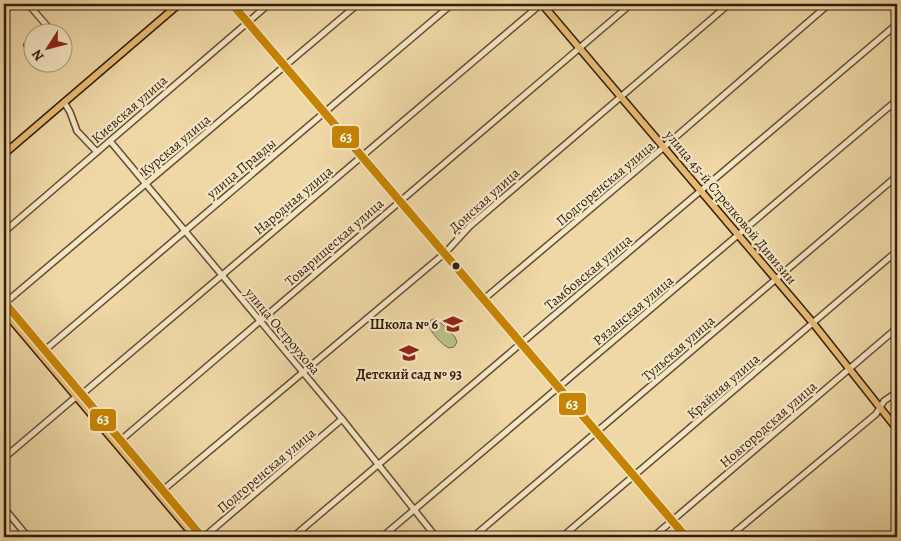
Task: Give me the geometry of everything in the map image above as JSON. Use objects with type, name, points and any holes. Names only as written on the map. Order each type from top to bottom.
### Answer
[{"type":"main road","points":[[4,154],[179,4]]},
{"type":"main road","name":"улица 45-й Стрелковой Дивизии","points":[[541,4],[813,322],[897,429]]},
{"type":"main road","points":[[4,302],[45,350],[79,396],[120,440],[195,537]]},
{"type":"main road","points":[[4,311],[160,492],[203,537]]},
{"type":"street","points":[[28,4],[44,22]]},
{"type":"street","points":[[232,4],[686,537]]},
{"type":"street","name":"Киевская улица","points":[[4,232],[269,4]]},
{"type":"street","name":"Курская улица","points":[[4,302],[146,185],[358,4]]},
{"type":"street","name":"улица Правды","points":[[45,350],[452,4]]},
{"type":"street","name":"Народная улица","points":[[4,458],[541,4]]},
{"type":"street","name":"Товарищеская улица","points":[[120,440],[630,4]]},
{"type":"street","name":"Донская улица","points":[[160,492],[445,253],[470,226],[729,4]]},
{"type":"street","name":"Подгоренская улица","points":[[484,299],[829,4]]},
{"type":"street","name":"Тамбовская улица","points":[[293,537],[897,24]]},
{"type":"street","name":"Рязанская улица","points":[[382,537],[897,100]]},
{"type":"street","points":[[64,102],[78,130],[97,152]]},
{"type":"street","name":"улица Остроухова","points":[[110,141],[260,320],[436,537]]},
{"type":"street","name":"Тульская улица","points":[[473,537],[897,176]]},
{"type":"street","name":"Крайняя улица","points":[[562,537],[897,251]]},
{"type":"street","name":"Новгородская улица","points":[[653,537],[897,328]]},
{"type":"street","points":[[729,537],[881,409],[884,401],[897,392]]},
{"type":"street","name":"Подгоренская улица","points":[[203,537],[342,420]]},
{"type":"street","points":[[4,508],[28,537]]},
{"type":"green space","points":[[436,318],[455,337],[457,342],[454,347],[449,348],[446,346],[431,331],[428,324]]},
{"type":"transit line","name":"63","points":[[232,4],[686,537]]},
{"type":"transit line","name":"63","points":[[4,302],[202,537]]},
{"type":"place","name":"Школа № 6","points":[[453,324]]},
{"type":"place","name":"Детский сад № 93","points":[[409,353]]}]
